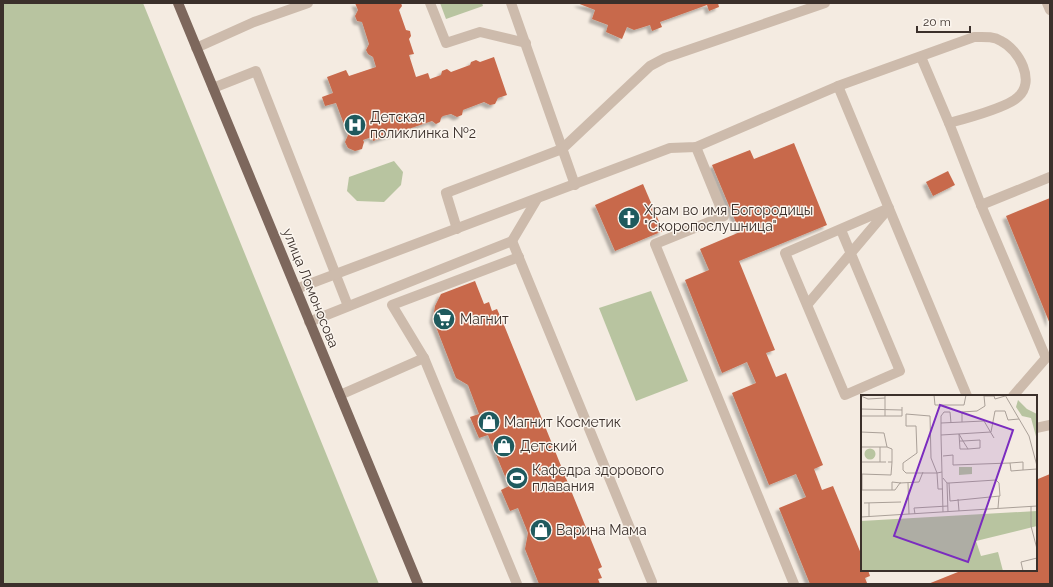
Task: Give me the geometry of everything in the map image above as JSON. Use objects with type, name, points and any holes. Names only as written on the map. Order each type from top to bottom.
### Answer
[{"type":"main road","name":"улица Ломоносова","points":[[178,3],[418,584]]},
{"type":"lane","points":[[196,48],[254,22],[308,3]]},
{"type":"lane","points":[[430,3],[446,43],[480,32],[526,43]]},
{"type":"lane","points":[[512,3],[575,184]]},
{"type":"lane","points":[[457,228],[446,193],[562,149],[650,66],[665,58],[825,3]]},
{"type":"lane","points":[[1047,3],[1050,10]]},
{"type":"lane","points":[[296,289],[670,148],[696,147],[838,86],[974,38],[988,36],[1001,40],[1013,48],[1020,59],[1025,72],[1026,83],[1023,92],[1017,99],[974,116],[949,123]]},
{"type":"lane","points":[[921,56],[981,205],[1046,358],[1014,395]]},
{"type":"lane","points":[[213,88],[256,71],[348,306]]},
{"type":"lane","points":[[838,86],[967,395]]},
{"type":"lane","points":[[696,147],[724,216],[655,244],[794,584]]},
{"type":"lane","points":[[981,205],[1050,177]]},
{"type":"lane","points":[[309,322],[512,241],[537,199]]},
{"type":"lane","points":[[841,230],[900,371],[845,395],[785,253],[889,208]]},
{"type":"lane","points":[[807,305],[889,208]]},
{"type":"lane","points":[[512,241],[652,584]]},
{"type":"lane","points":[[517,584],[424,358],[392,306],[519,257]]},
{"type":"lane","points":[[340,395],[424,358]]},
{"type":"lane","points":[[1037,428],[1050,425]]},
{"type":"green space","points":[[3,3],[143,3],[379,584],[3,584]]},
{"type":"green space","points":[[440,3],[482,3],[483,6],[446,19]]},
{"type":"green space","points":[[394,161],[403,172],[401,185],[384,202],[357,201],[347,191],[349,177]]},
{"type":"green space","points":[[651,291],[688,381],[636,401],[599,308]]},
{"type":"building","points":[[355,3],[401,3],[402,6],[399,10],[406,30],[410,31],[411,36],[409,39],[414,54],[409,55],[416,77],[428,73],[430,79],[441,75],[442,71],[447,69],[451,72],[470,65],[471,62],[476,60],[480,62],[494,57],[507,95],[498,98],[495,104],[490,105],[484,102],[463,110],[462,115],[457,117],[451,114],[443,116],[440,122],[436,124],[432,121],[373,141],[372,137],[363,140],[364,142],[362,149],[355,151],[348,148],[345,142],[348,135],[336,103],[325,106],[322,97],[333,93],[327,77],[346,70],[349,76],[376,67],[373,57],[368,54],[366,50],[369,44],[362,22],[357,21],[355,16],[358,10]]},
{"type":"building","points":[[577,3],[718,3],[719,7],[709,11],[707,5],[660,22],[662,27],[652,31],[650,25],[634,30],[627,27],[622,39],[606,32],[608,25],[592,19],[595,10]]},
{"type":"building","points":[[794,143],[827,225],[739,261],[775,350],[766,353],[776,377],[786,373],[823,465],[814,469],[822,490],[833,486],[861,554],[861,571],[868,571],[870,576],[865,578],[867,583],[871,584],[810,584],[779,508],[806,497],[796,474],[769,485],[732,393],[756,383],[747,362],[722,373],[685,280],[709,270],[700,249],[740,232],[712,165],[750,150],[754,159]]},
{"type":"building","points":[[948,171],[955,185],[933,196],[926,182]]},
{"type":"building","name":"Храм во имя Богородицы \"Скоропослушница\"","points":[[643,184],[663,231],[615,251],[595,205]]},
{"type":"building","points":[[1050,198],[1050,324],[1006,216]]},
{"type":"building","points":[[475,281],[484,304],[489,302],[492,311],[497,309],[504,325],[602,567],[598,569],[602,578],[598,579],[600,584],[539,584],[525,549],[528,533],[518,508],[510,511],[501,490],[509,486],[488,435],[479,438],[470,417],[479,414],[468,385],[456,378],[433,319],[435,306],[441,294]]},
{"type":"building","points":[[1050,474],[1050,584],[928,584],[960,571],[1037,571],[1037,476],[1038,479]]},
{"type":"place","name":"Детская поликлинка №2","points":[[355,125]]},
{"type":"place","name":"Храм во имя Богородицы \"Скоропослушница\"","points":[[629,218]]},
{"type":"place","name":"Магнит","points":[[444,319]]},
{"type":"place","name":"Магнит Косметик","points":[[489,422]]},
{"type":"place","name":"Детский","points":[[504,446]]},
{"type":"place","name":"Кафедра здорового плавания","points":[[517,478]]},
{"type":"place","name":"Варина Мама","points":[[541,530]]}]
